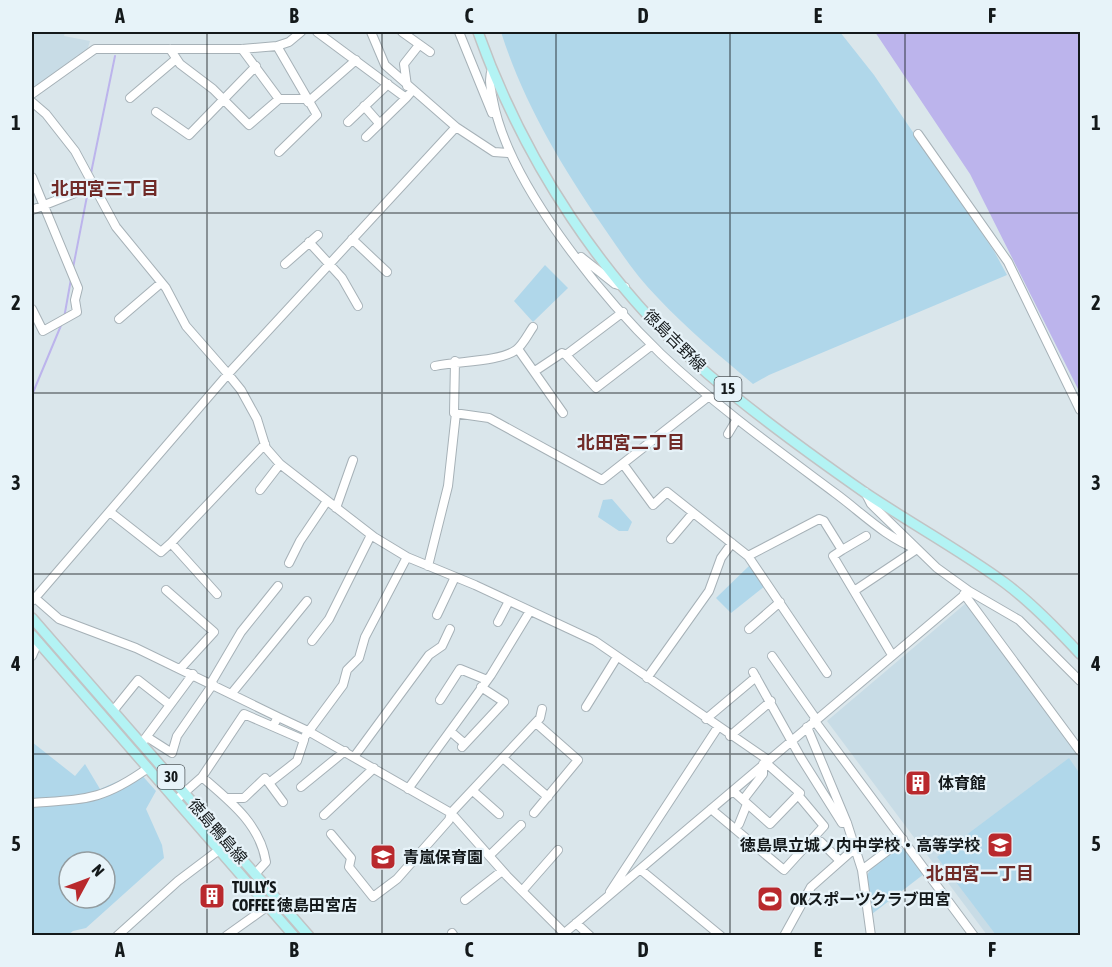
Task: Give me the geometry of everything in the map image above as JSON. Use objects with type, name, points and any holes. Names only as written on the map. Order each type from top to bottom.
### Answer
[{"type":"main road","name":"徳島吉野線","points":[[477,32],[492,69],[546,178],[578,227],[656,322],[708,374],[865,492],[1004,582],[1039,612],[1080,654]]},
{"type":"main road","name":"徳島鴨島線","points":[[32,618],[113,711],[144,740],[185,793],[309,936]]},
{"type":"main road","name":"徳島鴨島線","points":[[35,639],[294,936]]},
{"type":"street","points":[[32,94],[95,49],[242,49],[277,46],[289,42],[301,32]]},
{"type":"street","points":[[317,32],[406,98]]},
{"type":"street","points":[[371,32],[385,64],[410,88],[456,127],[494,152],[508,153]]},
{"type":"street","points":[[402,32],[430,52]]},
{"type":"street","points":[[459,32],[471,67],[508,153],[547,216],[574,254],[652,345],[737,419],[856,511],[907,545],[917,549]]},
{"type":"street","points":[[366,137],[406,98],[410,88],[404,64],[419,45]]},
{"type":"street","points":[[277,46],[317,115],[314,121],[279,152]]},
{"type":"street","points":[[170,49],[176,59],[223,99],[249,125],[279,99],[308,101],[356,60]]},
{"type":"street","points":[[242,49],[279,99]]},
{"type":"street","points":[[130,98],[176,59]]},
{"type":"street","points":[[156,112],[189,135],[256,66]]},
{"type":"street","points":[[492,69],[490,75],[497,125]]},
{"type":"street","points":[[348,122],[387,84]]},
{"type":"street","points":[[32,102],[62,133],[95,185],[116,227],[161,283],[186,326],[241,390],[257,419],[264,444],[280,464],[371,535],[408,557],[595,641],[765,762],[800,793],[798,795],[824,826],[784,870],[711,809]]},
{"type":"street","points":[[364,106],[379,123]]},
{"type":"street","points":[[456,127],[228,374],[33,600],[59,619],[181,668],[308,731],[451,813],[562,934],[641,870],[792,739],[967,593]]},
{"type":"street","points":[[918,134],[1008,262],[1080,411]]},
{"type":"street","points":[[32,177],[75,276],[78,288],[75,300],[76,312],[43,331],[32,309]]},
{"type":"street","points":[[32,210],[95,185]]},
{"type":"street","points":[[285,264],[318,235]]},
{"type":"street","points":[[352,239],[387,272]]},
{"type":"street","points":[[309,242],[342,278],[358,306]]},
{"type":"street","points":[[574,254],[579,255],[615,284],[626,288]]},
{"type":"street","points":[[119,319],[161,283]]},
{"type":"street","points":[[566,355],[623,312]]},
{"type":"street","points":[[435,366],[455,361],[489,359],[518,349],[533,327]]},
{"type":"street","points":[[535,371],[562,353],[596,388],[652,345]]},
{"type":"street","points":[[518,349],[563,413]]},
{"type":"street","points":[[429,566],[448,486],[456,413],[455,361]]},
{"type":"street","points":[[456,413],[489,418],[602,480],[662,430],[709,396]]},
{"type":"street","points":[[728,434],[737,419]]},
{"type":"street","points":[[110,512],[161,552],[264,444]]},
{"type":"street","points":[[336,508],[353,460]]},
{"type":"street","points":[[260,490],[280,464]]},
{"type":"street","points":[[623,464],[653,505],[666,492],[748,556],[827,673]]},
{"type":"street","points":[[865,492],[871,504],[967,593],[1080,751]]},
{"type":"street","points":[[289,563],[300,541],[327,501]]},
{"type":"street","points":[[671,539],[693,513]]},
{"type":"street","points":[[748,556],[819,519],[824,521],[842,550]]},
{"type":"street","points":[[312,641],[329,619],[371,535]]},
{"type":"street","points":[[866,536],[833,556],[892,655]]},
{"type":"street","points":[[171,543],[217,594]]},
{"type":"street","points":[[647,678],[709,591],[721,558],[732,543]]},
{"type":"street","points":[[854,591],[917,549]]},
{"type":"street","points":[[269,783],[297,761],[308,731],[343,685],[346,670],[359,658],[365,637],[408,557]]},
{"type":"street","points":[[437,615],[455,577]]},
{"type":"street","points":[[193,674],[144,740],[172,753],[177,736],[212,683],[241,632],[278,586]]},
{"type":"street","points":[[166,590],[214,632],[181,668]]},
{"type":"street","points":[[967,593],[1019,620],[1080,681]]},
{"type":"street","points":[[232,693],[307,601]]},
{"type":"street","points":[[498,622],[509,601]]},
{"type":"street","points":[[749,629],[780,602]]},
{"type":"street","points":[[408,789],[484,683],[530,611]]},
{"type":"street","points":[[354,757],[429,655],[442,646],[450,628]]},
{"type":"street","points":[[32,656],[35,639]]},
{"type":"street","points":[[772,656],[815,720],[974,936]]},
{"type":"street","points":[[586,707],[617,657]]},
{"type":"street","points":[[440,700],[460,669],[484,683],[504,702],[464,746],[450,731]]},
{"type":"street","points":[[706,719],[754,675],[771,701],[801,758],[842,823],[847,823]]},
{"type":"street","points":[[113,711],[138,680],[170,705]]},
{"type":"street","points":[[730,736],[771,701]]},
{"type":"street","points":[[331,834],[351,858],[349,867],[373,897],[396,879],[449,820],[451,813],[536,723],[542,709]]},
{"type":"street","points":[[176,800],[202,777],[244,714],[304,740]]},
{"type":"street","points":[[273,726],[278,717]]},
{"type":"street","points":[[534,813],[578,760],[536,723]]},
{"type":"street","points":[[807,727],[847,823],[862,870],[871,936]]},
{"type":"street","points":[[605,899],[718,728]]},
{"type":"street","points":[[301,787],[345,752]]},
{"type":"street","points":[[503,758],[548,797]]},
{"type":"street","points":[[740,824],[745,802],[763,774],[765,762]]},
{"type":"street","points":[[32,803],[98,797],[124,786],[148,768]]},
{"type":"street","points":[[324,815],[374,768]]},
{"type":"street","points":[[202,777],[226,798],[259,835],[266,862],[255,874]]},
{"type":"street","points":[[226,798],[244,798],[265,778],[283,802]]},
{"type":"street","points":[[473,791],[499,814]]},
{"type":"street","points":[[733,791],[770,824],[798,795]]},
{"type":"street","points":[[489,856],[521,825]]},
{"type":"street","points":[[862,870],[903,839]]},
{"type":"street","points":[[821,842],[840,861]]},
{"type":"street","points":[[784,936],[811,887],[854,849]]},
{"type":"street","points":[[117,936],[178,881],[219,850]]},
{"type":"street","points":[[522,891],[558,850]]},
{"type":"street","points":[[641,870],[721,936]]},
{"type":"street","points":[[465,900],[502,871]]},
{"type":"street","points":[[226,936],[268,906]]},
{"type":"street","points":[[576,923],[591,936]]},
{"type":"shaded area","points":[[32,32],[65,32],[64,36],[90,41],[87,51],[32,91]]},
{"type":"shaded area","points":[[501,32],[840,32],[874,75],[994,251],[1007,275],[769,375],[753,384],[680,321],[627,261],[556,154],[531,107]]},
{"type":"shaded area","points":[[875,32],[1080,32],[1080,393],[970,174]]},
{"type":"shaded area","points":[[545,265],[568,288],[533,322],[514,301]]},
{"type":"shaded area","points":[[612,499],[632,522],[628,531],[619,531],[598,517],[603,500]]},
{"type":"shaded area","points":[[750,565],[765,586],[731,613],[716,598]]},
{"type":"shaded area","name":"徳島県立城ノ内中学校・高等学校","points":[[965,604],[972,607],[1080,754],[1080,935],[987,935],[827,721]]},
{"type":"shaded area","points":[[32,742],[75,776],[85,764],[100,789],[139,772],[156,791],[146,809],[162,845],[164,858],[117,900],[117,850],[57,850],[57,910],[106,910],[86,928],[73,931],[68,935],[32,935]]},
{"type":"shaded area","points":[[1069,758],[1080,774],[1080,935],[996,935],[937,857]]},
{"type":"shaded area","points":[[899,848],[904,849],[924,874],[872,914],[867,888],[868,874],[871,869]]},
{"type":"waterway","points":[[91,173],[115,56]]},
{"type":"waterway","points":[[73,268],[88,191]]},
{"type":"waterway","points":[[64,318],[71,279]]},
{"type":"waterway","points":[[32,395],[62,323]]},
{"type":"place","name":"体育館","points":[[918,783]]},
{"type":"place","name":"徳島県立城ノ内中学校・高等学校","points":[[1000,845]]},
{"type":"place","name":"青嵐保育園","points":[[383,857]]},
{"type":"place","name":"TULLY’S COFFEE 徳島田宮店","points":[[212,896]]},
{"type":"place","name":"OKスポーツクラブ田宮","points":[[770,899]]},
{"type":"district","name":"北田宮三丁目","points":[[105,189]]},
{"type":"district","name":"北田宮二丁目","points":[[631,443]]},
{"type":"district","name":"北田宮一丁目","points":[[980,874]]}]
